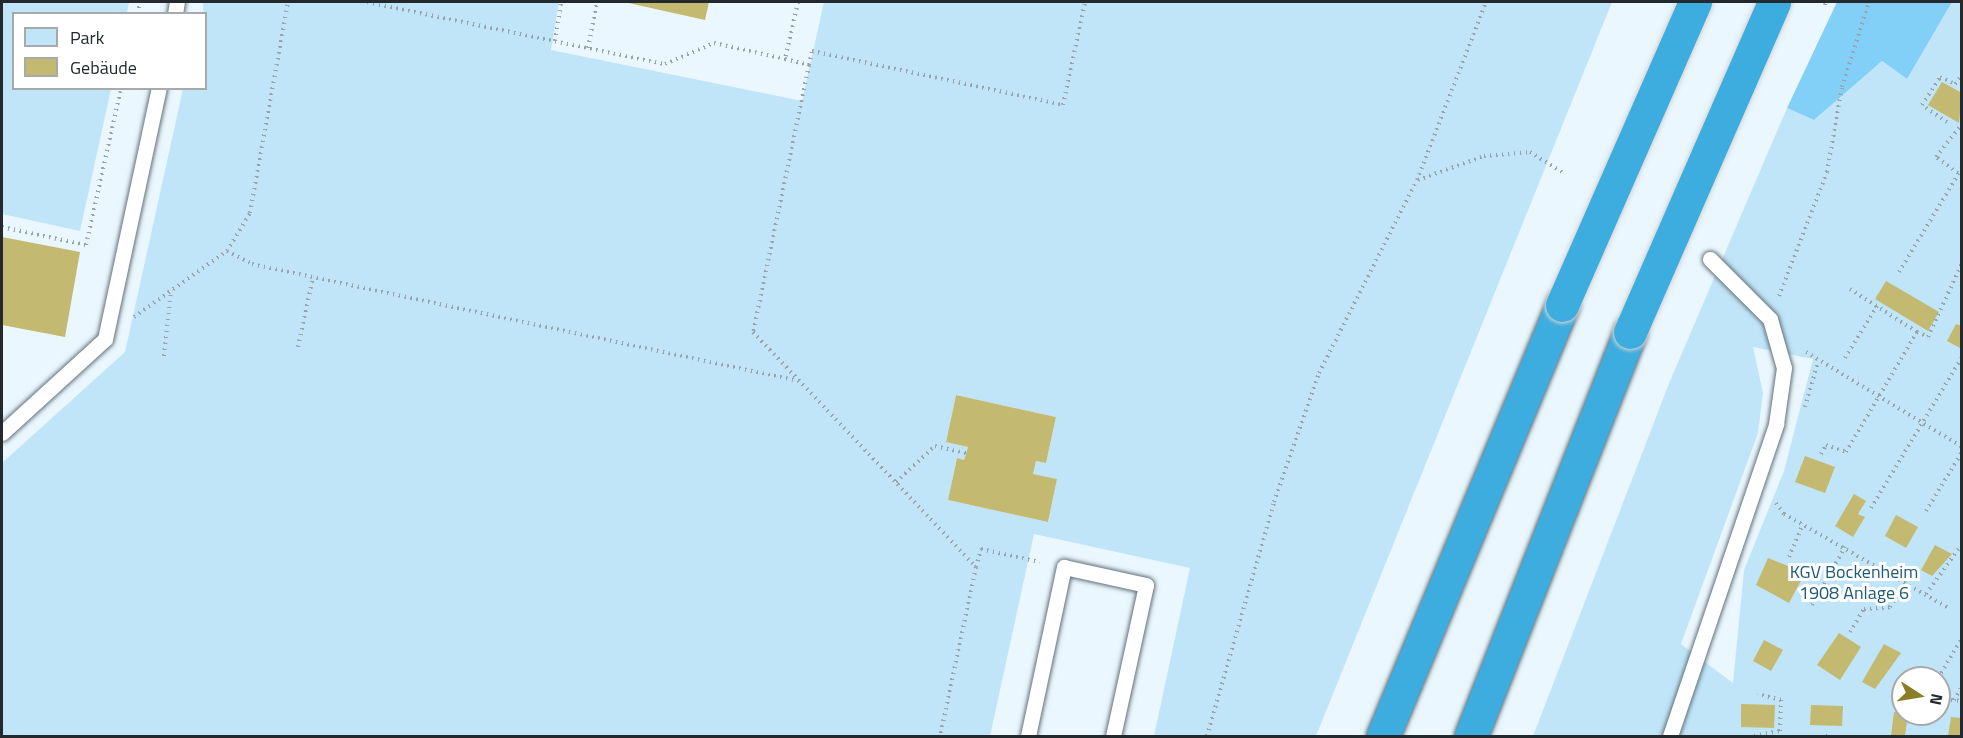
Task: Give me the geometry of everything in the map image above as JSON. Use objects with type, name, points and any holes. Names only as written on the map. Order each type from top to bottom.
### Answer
[{"type":"highway","points":[[1383,736],[1562,305],[1695,2]]},
{"type":"highway","points":[[1471,736],[1630,332],[1774,2]]},
{"type":"lane","points":[[2,433],[105,339],[159,90]]},
{"type":"lane","points":[[1670,736],[1776,424],[1784,368],[1770,319],[1710,259]]},
{"type":"lane","points":[[1028,736],[1064,567],[1146,585],[1113,736]]},
{"type":"path","points":[[105,339],[171,289],[227,251],[250,213],[288,2]]},
{"type":"path","points":[[367,2],[665,64],[714,43],[809,64]]},
{"type":"path","points":[[555,41],[561,2]]},
{"type":"path","points":[[588,48],[597,2]]},
{"type":"path","points":[[785,59],[798,2]]},
{"type":"path","points":[[976,567],[753,332],[812,51],[1063,105],[1085,2]]},
{"type":"path","points":[[1207,736],[1274,502],[1319,373],[1417,180],[1486,2]]},
{"type":"path","points":[[1770,319],[1827,172],[1842,87],[1869,2]]},
{"type":"path","points":[[1947,122],[1922,105],[1940,77],[1955,84],[1962,75]]},
{"type":"path","points":[[2,227],[86,245],[121,90]]},
{"type":"path","points":[[1958,173],[1936,157],[1962,124]]},
{"type":"path","points":[[1417,180],[1484,156],[1530,152],[1562,172]]},
{"type":"path","points":[[1899,272],[1962,168]]},
{"type":"path","points":[[227,251],[252,264],[800,381]]},
{"type":"path","points":[[1850,289],[1928,337],[1962,263]]},
{"type":"path","points":[[298,347],[313,277]]},
{"type":"path","points":[[164,356],[171,289]]},
{"type":"path","points":[[1845,358],[1877,306]]},
{"type":"path","points":[[1821,454],[1826,445],[1846,452],[1880,399],[1917,332]]},
{"type":"path","points":[[1801,348],[1818,362],[1962,447]]},
{"type":"path","points":[[1871,508],[1962,357]]},
{"type":"path","points":[[1802,418],[1818,362]]},
{"type":"path","points":[[896,482],[935,446],[966,453]]},
{"type":"path","points":[[1926,511],[1962,452]]},
{"type":"path","points":[[1779,495],[1775,507],[1947,607]]},
{"type":"path","points":[[1789,557],[1803,524]]},
{"type":"path","points":[[1926,594],[1962,544]]},
{"type":"path","points":[[1812,605],[1845,547]]},
{"type":"path","points":[[940,736],[981,549],[1064,567]]},
{"type":"path","points":[[1850,632],[1864,609],[1890,607],[1906,582]]},
{"type":"path","points":[[1945,666],[1962,638]]},
{"type":"path","points":[[1954,700],[1962,687]]},
{"type":"path","points":[[1754,736],[1780,731],[1781,700],[1758,694]]},
{"type":"path","points":[[1951,700],[1962,701]]},
{"type":"path","points":[[1826,736],[1832,735]]},
{"type":"green space","points":[[2,2],[129,2],[127,12],[12,12],[12,90],[111,90],[80,231],[2,214]]},
{"type":"green space","points":[[203,2],[559,2],[551,50],[802,101],[824,2],[1612,2],[1316,736],[1154,736],[1190,568],[1034,534],[990,736],[2,736],[2,463],[125,352],[183,90],[207,90],[207,12],[203,12]],"holes":[[[956,395],[1056,417],[1046,463],[1036,461],[1033,474],[1057,479],[1048,522],[948,500],[957,458],[964,460],[968,447],[946,442]]]},
{"type":"green space","name":"KGV Bockenheim 1908 Anlage 6","points":[[1952,2],[1961,2],[1961,736],[1533,736],[1670,381],[1787,108],[1814,120],[1882,61],[1907,79]],"holes":[[[1753,347],[1813,359],[1784,471],[1744,570],[1733,683],[1681,644],[1758,433],[1763,393]]]},
{"type":"shaded area","points":[[1837,2],[1952,2],[1907,79],[1882,61],[1814,120],[1787,108]]},
{"type":"building","points":[[624,2],[709,2],[705,20]]},
{"type":"building","points":[[1942,82],[1962,93],[1959,123],[1928,105]]},
{"type":"building","points":[[2,237],[80,252],[65,337],[2,325]]},
{"type":"building","points":[[1886,281],[1939,312],[1928,331],[1875,299]]},
{"type":"building","points":[[1956,324],[1962,326],[1962,349],[1947,341]]},
{"type":"building","points":[[956,395],[1056,417],[1046,463],[1036,461],[1033,474],[1057,479],[1048,522],[948,500],[957,458],[964,460],[968,447],[946,442]]},
{"type":"building","points":[[1805,456],[1835,467],[1825,493],[1795,482]]},
{"type":"building","points":[[1854,494],[1866,501],[1858,514],[1865,517],[1853,537],[1835,526]]},
{"type":"building","points":[[1896,515],[1918,527],[1906,548],[1885,536]]},
{"type":"building","points":[[1935,545],[1952,554],[1932,576],[1921,570]]},
{"type":"building","points":[[1768,558],[1805,573],[1789,603],[1756,585]]},
{"type":"building","points":[[1839,633],[1861,647],[1840,680],[1817,665]]},
{"type":"building","points":[[1764,640],[1783,650],[1771,671],[1753,661]]},
{"type":"building","points":[[1884,644],[1901,653],[1875,689],[1862,682]]},
{"type":"building","points":[[1741,704],[1775,705],[1774,728],[1741,727]]},
{"type":"building","points":[[1811,705],[1843,706],[1842,726],[1810,725]]},
{"type":"building","points":[[1951,717],[1962,718],[1962,736],[1948,736]]},
{"type":"building","points":[[1892,726],[1906,726],[1905,736],[1891,736]]}]
